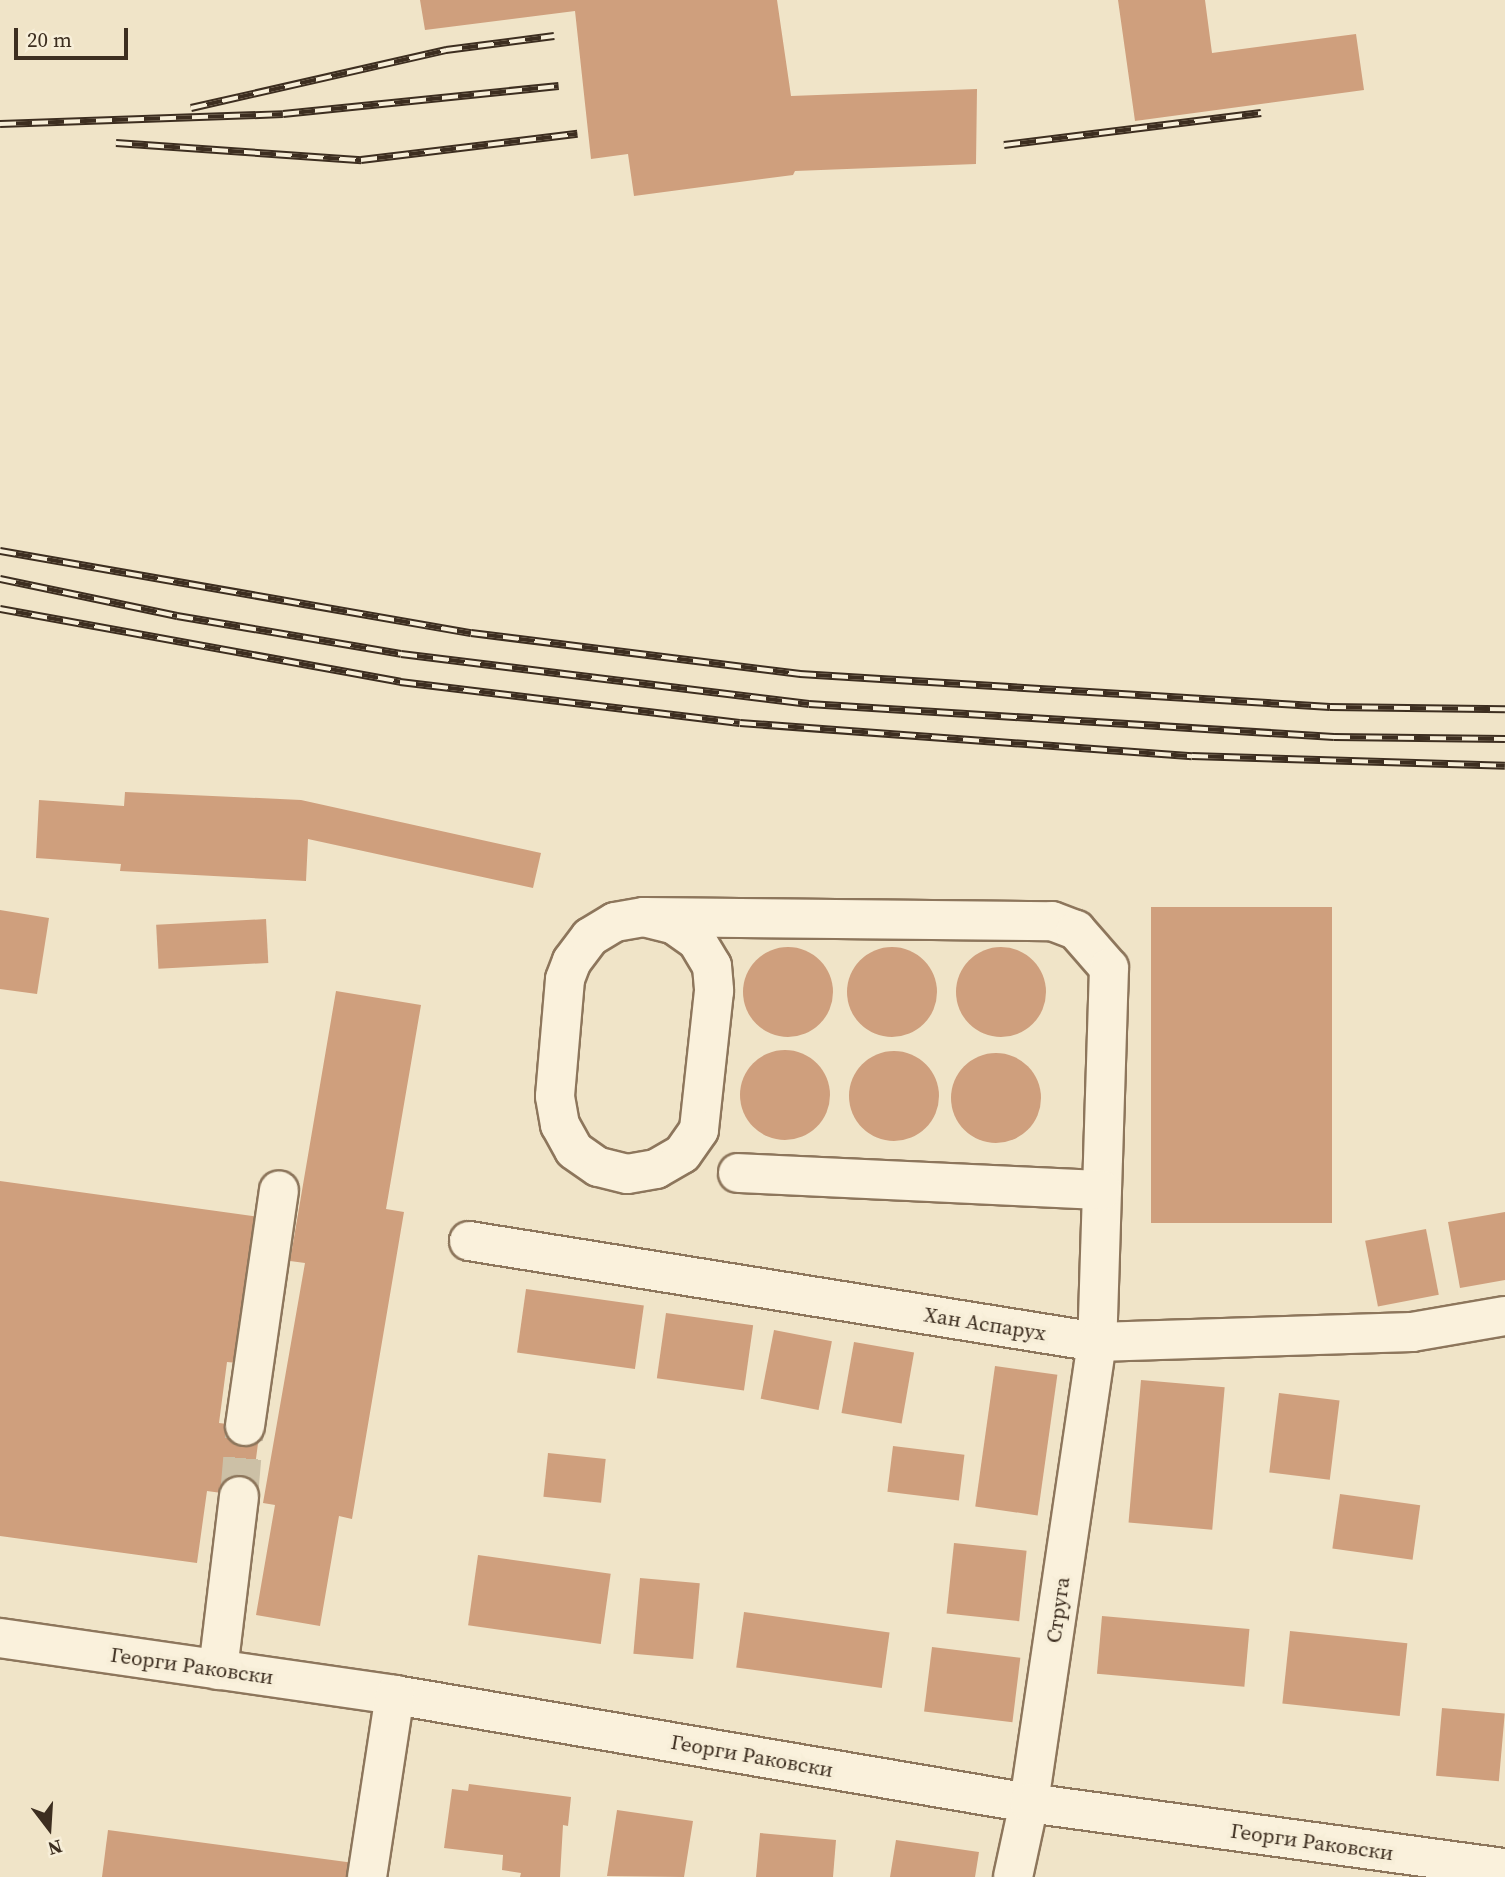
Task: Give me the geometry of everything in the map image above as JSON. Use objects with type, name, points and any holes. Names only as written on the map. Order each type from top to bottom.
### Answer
[{"type":"street","points":[[644,917],[673,924],[697,941],[712,966],[714,991],[699,1130],[682,1154],[656,1170],[627,1174],[598,1167],[575,1150],[559,1125],[555,1096],[565,979],[572,961],[590,937],[615,922],[644,917]]},
{"type":"street","name":"Струга","points":[[644,917],[1052,921],[1076,930],[1109,968],[1097,1342],[1029,1803],[1013,1877]]},
{"type":"street","points":[[738,1172],[1102,1190]]},
{"type":"street","points":[[245,1426],[279,1190]]},
{"type":"street","name":"Хан Аспарух","points":[[468,1241],[1097,1342],[1412,1332],[1505,1316]]},
{"type":"street","points":[[218,1670],[239,1496]]},
{"type":"street","name":"Георги Раковски","points":[[0,1638],[395,1695],[1029,1803],[1505,1868]]},
{"type":"street","points":[[367,1877],[395,1695]]},
{"type":"building","points":[[420,0],[777,0],[791,96],[977,89],[976,164],[795,171],[793,175],[634,196],[628,154],[591,159],[575,11],[425,30]]},
{"type":"building","points":[[1118,0],[1205,0],[1212,53],[1356,34],[1364,90],[1135,121]]},
{"type":"building","points":[[125,792],[301,800],[541,853],[533,888],[308,839],[306,881],[120,871],[121,864],[36,858],[39,800],[124,806]]},
{"type":"building","points":[[1151,907],[1332,907],[1332,1223],[1151,1223]]},
{"type":"building","points":[[0,910],[49,918],[37,994],[0,989]]},
{"type":"building","points":[[266,919],[268,963],[158,969],[156,925]]},
{"type":"building","points":[[788,947],[805,950],[820,960],[830,975],[833,992],[830,1009],[820,1024],[805,1034],[788,1037],[771,1034],[756,1024],[746,1009],[743,992],[746,975],[756,960],[771,950]]},
{"type":"building","points":[[892,947],[909,950],[924,960],[934,975],[937,992],[934,1009],[924,1024],[909,1034],[892,1037],[875,1034],[860,1024],[850,1009],[847,992],[850,975],[860,960],[875,950]]},
{"type":"building","points":[[1001,947],[1018,950],[1033,960],[1043,975],[1046,992],[1043,1009],[1033,1024],[1018,1034],[1001,1037],[984,1034],[969,1024],[959,1009],[956,992],[959,975],[969,960],[984,950]]},
{"type":"building","points":[[336,991],[421,1005],[386,1209],[404,1212],[352,1519],[339,1516],[320,1626],[256,1615],[275,1505],[263,1503],[305,1263],[290,1261]]},
{"type":"building","points":[[785,1050],[802,1053],[817,1063],[827,1078],[830,1095],[827,1112],[817,1127],[802,1137],[785,1140],[768,1137],[753,1127],[743,1112],[740,1095],[743,1078],[753,1063],[768,1053]]},
{"type":"building","points":[[894,1051],[911,1054],[926,1064],[936,1079],[939,1096],[936,1113],[926,1128],[911,1138],[894,1141],[877,1138],[862,1128],[852,1113],[849,1096],[852,1079],[862,1064],[877,1054]]},
{"type":"building","points":[[987,1053],[1005,1053],[1021,1060],[1034,1073],[1041,1089],[1041,1107],[1034,1123],[1021,1136],[1005,1143],[987,1143],[971,1136],[958,1123],[951,1107],[951,1089],[958,1073],[971,1060]]},
{"type":"building","points":[[0,1181],[259,1217],[238,1363],[227,1362],[219,1423],[260,1428],[251,1497],[207,1491],[197,1563],[0,1536]]},
{"type":"building","points":[[1505,1212],[1505,1280],[1460,1288],[1448,1222]]},
{"type":"building","points":[[1426,1229],[1439,1295],[1378,1307],[1365,1241]]},
{"type":"building","points":[[526,1289],[644,1306],[635,1369],[517,1352]]},
{"type":"building","points":[[666,1313],[753,1325],[744,1391],[657,1378]]},
{"type":"building","points":[[774,1330],[832,1341],[819,1410],[761,1399]]},
{"type":"building","points":[[854,1342],[914,1353],[902,1423],[841,1413]]},
{"type":"building","points":[[995,1366],[1057,1375],[1038,1515],[975,1507]]},
{"type":"building","points":[[1141,1380],[1225,1387],[1212,1530],[1129,1522]]},
{"type":"building","points":[[1279,1393],[1340,1400],[1330,1480],[1269,1472]]},
{"type":"building","points":[[893,1446],[964,1455],[959,1500],[887,1492]]},
{"type":"building","points":[[548,1453],[606,1459],[601,1503],[543,1497]]},
{"type":"building","points":[[1340,1494],[1420,1505],[1413,1560],[1332,1548]]},
{"type":"building","points":[[954,1543],[1027,1551],[1019,1621],[947,1614]]},
{"type":"building","points":[[478,1555],[611,1574],[601,1644],[468,1625]]},
{"type":"building","points":[[640,1578],[700,1583],[693,1659],[633,1654]]},
{"type":"building","points":[[744,1612],[890,1632],[882,1688],[736,1667]]},
{"type":"building","points":[[1102,1616],[1249,1629],[1244,1687],[1097,1674]]},
{"type":"building","points":[[1290,1631],[1407,1643],[1400,1716],[1282,1704]]},
{"type":"building","points":[[932,1647],[1020,1658],[1012,1722],[924,1712]]},
{"type":"building","points":[[1442,1708],[1505,1713],[1499,1781],[1436,1776]]},
{"type":"building","points":[[469,1784],[571,1797],[568,1826],[563,1825],[560,1877],[520,1877],[521,1873],[502,1870],[503,1855],[444,1848],[452,1789],[468,1791]]},
{"type":"building","points":[[617,1810],[693,1821],[684,1877],[607,1876]]},
{"type":"building","points":[[108,1830],[354,1863],[352,1877],[102,1877]]},
{"type":"building","points":[[760,1833],[836,1840],[833,1877],[756,1877]]},
{"type":"building","points":[[896,1840],[979,1852],[975,1877],[890,1877]]},
{"type":"tunnel","points":[[239,1496],[245,1426]]},
{"type":"railway","points":[[191,108],[446,50],[554,36]]},
{"type":"railway","points":[[0,124],[283,114],[559,86]]},
{"type":"railway","points":[[1004,145],[1261,113]]},
{"type":"railway","points":[[116,143],[361,160],[577,134]]},
{"type":"railway","points":[[0,551],[471,633],[800,674],[1330,707],[1505,709]]},
{"type":"railway","points":[[0,579],[177,616],[401,654],[809,704],[1334,737],[1505,739]]},
{"type":"railway","points":[[0,609],[400,682],[740,723],[1192,756],[1505,766]]}]
